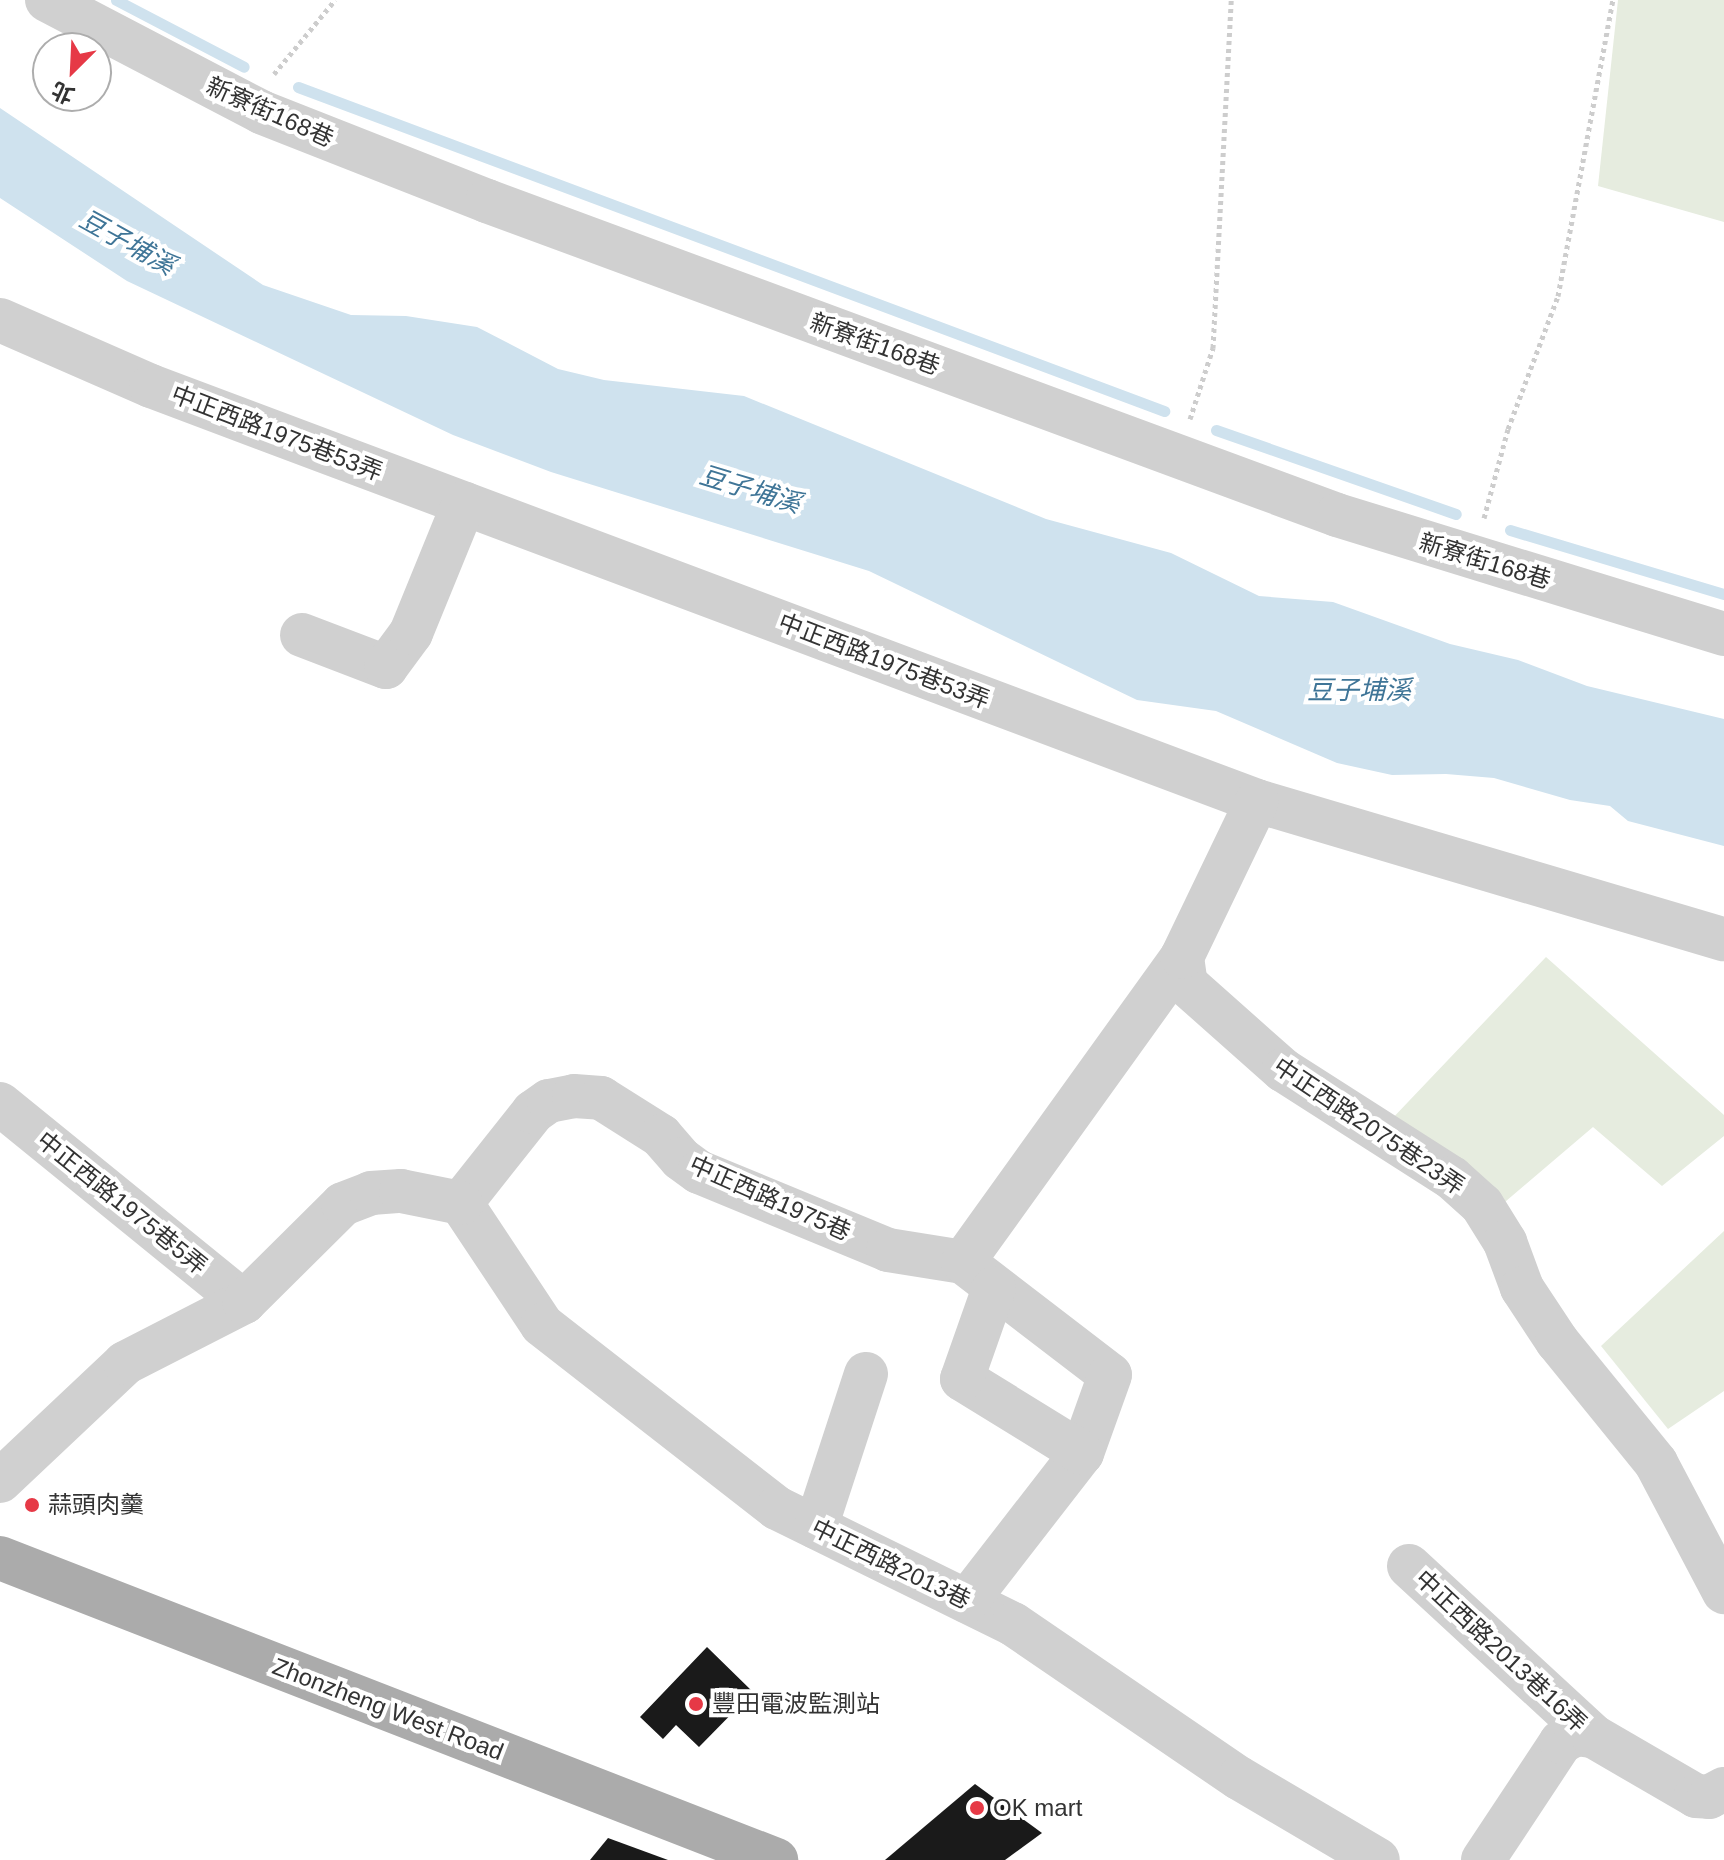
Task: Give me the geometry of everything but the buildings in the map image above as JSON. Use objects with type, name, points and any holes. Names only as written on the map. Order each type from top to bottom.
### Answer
[{"type":"main road","name":"Zhonzheng West Road","points":[[0,1558],[776,1860]]},
{"type":"street","name":"新寮街168巷","points":[[47,0],[248,105],[502,206],[1337,515],[1724,634]]},
{"type":"street","name":"中正西路1975巷53弄","points":[[0,320],[151,386],[1257,801],[1724,939]]},
{"type":"street","points":[[302,635],[386,667],[411,633],[464,503]]},
{"type":"street","points":[[967,1601],[1082,1453],[962,1379],[979,1275],[1182,957],[1257,801]]},
{"type":"street","name":"中正西路2075巷23弄","points":[[1182,957],[1186,984],[1283,1070],[1452,1178],[1482,1205],[1505,1242],[1522,1288],[1557,1341],[1656,1463],[1724,1592]]},
{"type":"street","name":"中正西路1975巷","points":[[461,1203],[533,1112],[549,1101],[574,1096],[601,1098],[661,1136],[681,1159],[699,1172],[888,1250],[979,1275],[1110,1375],[1082,1453]]},
{"type":"street","name":"中正西路1975巷5弄","points":[[0,1104],[244,1302]]},
{"type":"street","points":[[0,1481],[125,1363],[244,1302],[343,1204],[371,1193],[401,1191],[461,1203]]},
{"type":"street","name":"中正西路2013巷","points":[[461,1203],[542,1325],[777,1508],[1013,1624],[1239,1778],[1378,1860]]},
{"type":"street","points":[[816,1527],[866,1374]]},
{"type":"street","name":"中正西路2013巷16弄","points":[[1409,1566],[1593,1736],[1696,1796],[1709,1797],[1724,1789]]},
{"type":"street","name":"中正西路2013巷16弄","points":[[1483,1860],[1561,1742],[1576,1734],[1593,1736]]},
{"type":"path","points":[[248,105],[335,0]]},
{"type":"path","points":[[1178,456],[1213,348],[1231,0]]},
{"type":"path","points":[[1474,557],[1508,429],[1558,296],[1613,0]]},
{"type":"shaded area","points":[[1618,0],[1724,0],[1724,222],[1598,186]]},
{"type":"shaded area","points":[[1546,957],[1724,1115],[1724,1136],[1662,1186],[1593,1127],[1485,1219],[1369,1143]]},
{"type":"shaded area","points":[[1724,1231],[1724,1391],[1668,1429],[1601,1346]]},
{"type":"water","name":"豆子埔溪","points":[[0,108],[263,285],[351,315],[406,316],[477,327],[558,369],[604,380],[744,396],[1046,519],[1171,553],[1259,596],[1333,602],[1450,644],[1518,660],[1587,686],[1724,719],[1724,846],[1628,821],[1610,806],[1570,800],[1494,778],[1446,774],[1392,775],[1337,763],[1216,711],[1137,700],[869,571],[551,472],[453,435],[127,281],[0,198]]},
{"type":"waterway","points":[[116,0],[244,67]]},
{"type":"waterway","points":[[298,87],[1164,411]]},
{"type":"waterway","points":[[1216,430],[1456,514]]},
{"type":"waterway","points":[[1510,530],[1724,594]]},
{"type":"place","name":"蒜頭肉羹","points":[[32,1505]]},
{"type":"place","name":"豐田電波監測站","points":[[696,1704]]},
{"type":"place","name":"OK mart","points":[[977,1808]]}]
